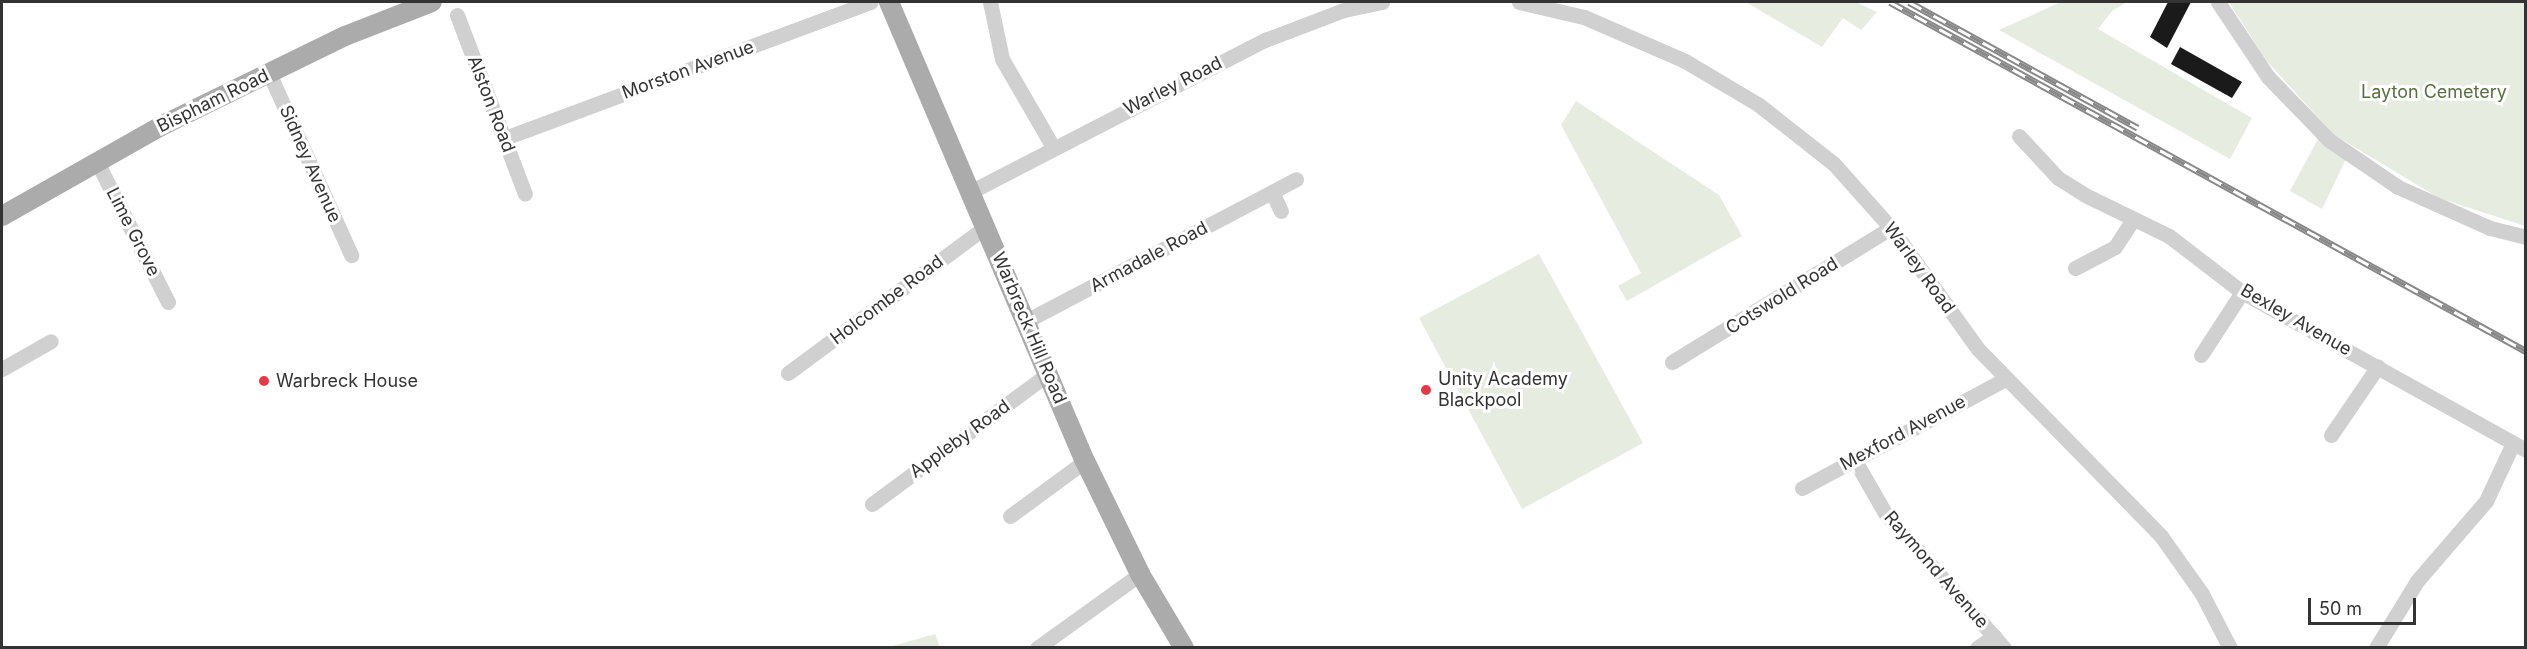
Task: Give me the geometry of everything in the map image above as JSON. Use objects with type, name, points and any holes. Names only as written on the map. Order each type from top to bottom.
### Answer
[{"type":"main road","name":"Bispham Road","points":[[2,216],[97,162],[269,73],[432,2]]},
{"type":"main road","name":"Warbreck Hill Road","points":[[889,2],[987,226],[1085,461],[1140,573],[1184,648]]},
{"type":"street","name":"Morston Avenue","points":[[505,138],[871,2]]},
{"type":"street","points":[[990,2],[1002,59],[1053,147]]},
{"type":"street","name":"Warley Road","points":[[972,191],[1053,147],[1265,40],[1343,6],[1382,2]]},
{"type":"street","name":"Warley Road","points":[[1519,2],[1584,17],[1641,39],[1759,105],[1834,164],[1891,228],[1957,321],[2005,379],[2161,536],[2202,594],[2230,648]]},
{"type":"street","points":[[2218,2],[2268,77],[2330,140],[2398,188],[2490,228],[2526,237]]},
{"type":"street","name":"Alston Road","points":[[457,15],[525,194]]},
{"type":"street","name":"Sidney Avenue","points":[[269,73],[351,255]]},
{"type":"street","name":"Bexley Avenue","points":[[2019,136],[2058,178],[2196,253],[2242,292],[2378,366],[2519,447]]},
{"type":"street","name":"Lime Grove","points":[[97,162],[168,302]]},
{"type":"street","name":"Armadale Road","points":[[1026,321],[1296,179]]},
{"type":"street","points":[[1272,192],[1281,211]]},
{"type":"street","points":[[2075,268],[2115,247],[2133,219]]},
{"type":"street","name":"Holcombe Road","points":[[788,373],[987,226]]},
{"type":"street","name":"Cotswold Road","points":[[1672,362],[1891,228]]},
{"type":"street","points":[[2201,355],[2242,292]]},
{"type":"street","points":[[2,369],[51,341]]},
{"type":"street","points":[[2331,435],[2378,366]]},
{"type":"street","name":"Appleby Road","points":[[872,504],[1048,374]]},
{"type":"street","name":"Mexford Avenue","points":[[1802,488],[2005,379]]},
{"type":"street","points":[[2376,648],[2417,581],[2486,501],[2519,447]]},
{"type":"street","name":"Raymond Avenue","points":[[1854,459],[1885,513],[1999,642]]},
{"type":"street","points":[[1010,516],[1085,461]]},
{"type":"street","points":[[1037,648],[1140,573]]},
{"type":"street","points":[[1977,648],[1999,642]]},
{"type":"green space","points":[[1746,2],[1856,2],[1877,12],[1861,30],[1843,18],[1822,47]]},
{"type":"green space","points":[[2061,2],[2127,2],[2112,11],[2098,29],[2252,118],[2230,159],[1999,30]]},
{"type":"green space","name":"Layton Cemetery","points":[[2229,2],[2525,2],[2525,226],[2439,198],[2333,134],[2265,59]]},
{"type":"green space","points":[[1576,101],[1719,195],[1742,236],[1627,301],[1618,286],[1641,273],[1561,125]]},
{"type":"green space","points":[[2319,137],[2346,159],[2322,209],[2290,191]]},
{"type":"green space","points":[[1539,254],[1643,443],[1522,509],[1419,318]]},
{"type":"green space","points":[[935,634],[940,647],[889,647]]},
{"type":"building","points":[[2168,2],[2191,2],[2167,48],[2150,37]]},
{"type":"building","points":[[2180,47],[2242,82],[2232,98],[2171,64]]},
{"type":"railway","points":[[1890,2],[2526,351]]},
{"type":"railway","points":[[1909,2],[2138,128]]},
{"type":"place","name":"Warbreck House","points":[[264,381]]},
{"type":"place","name":"Unity Academy Blackpool","points":[[1426,390]]}]
